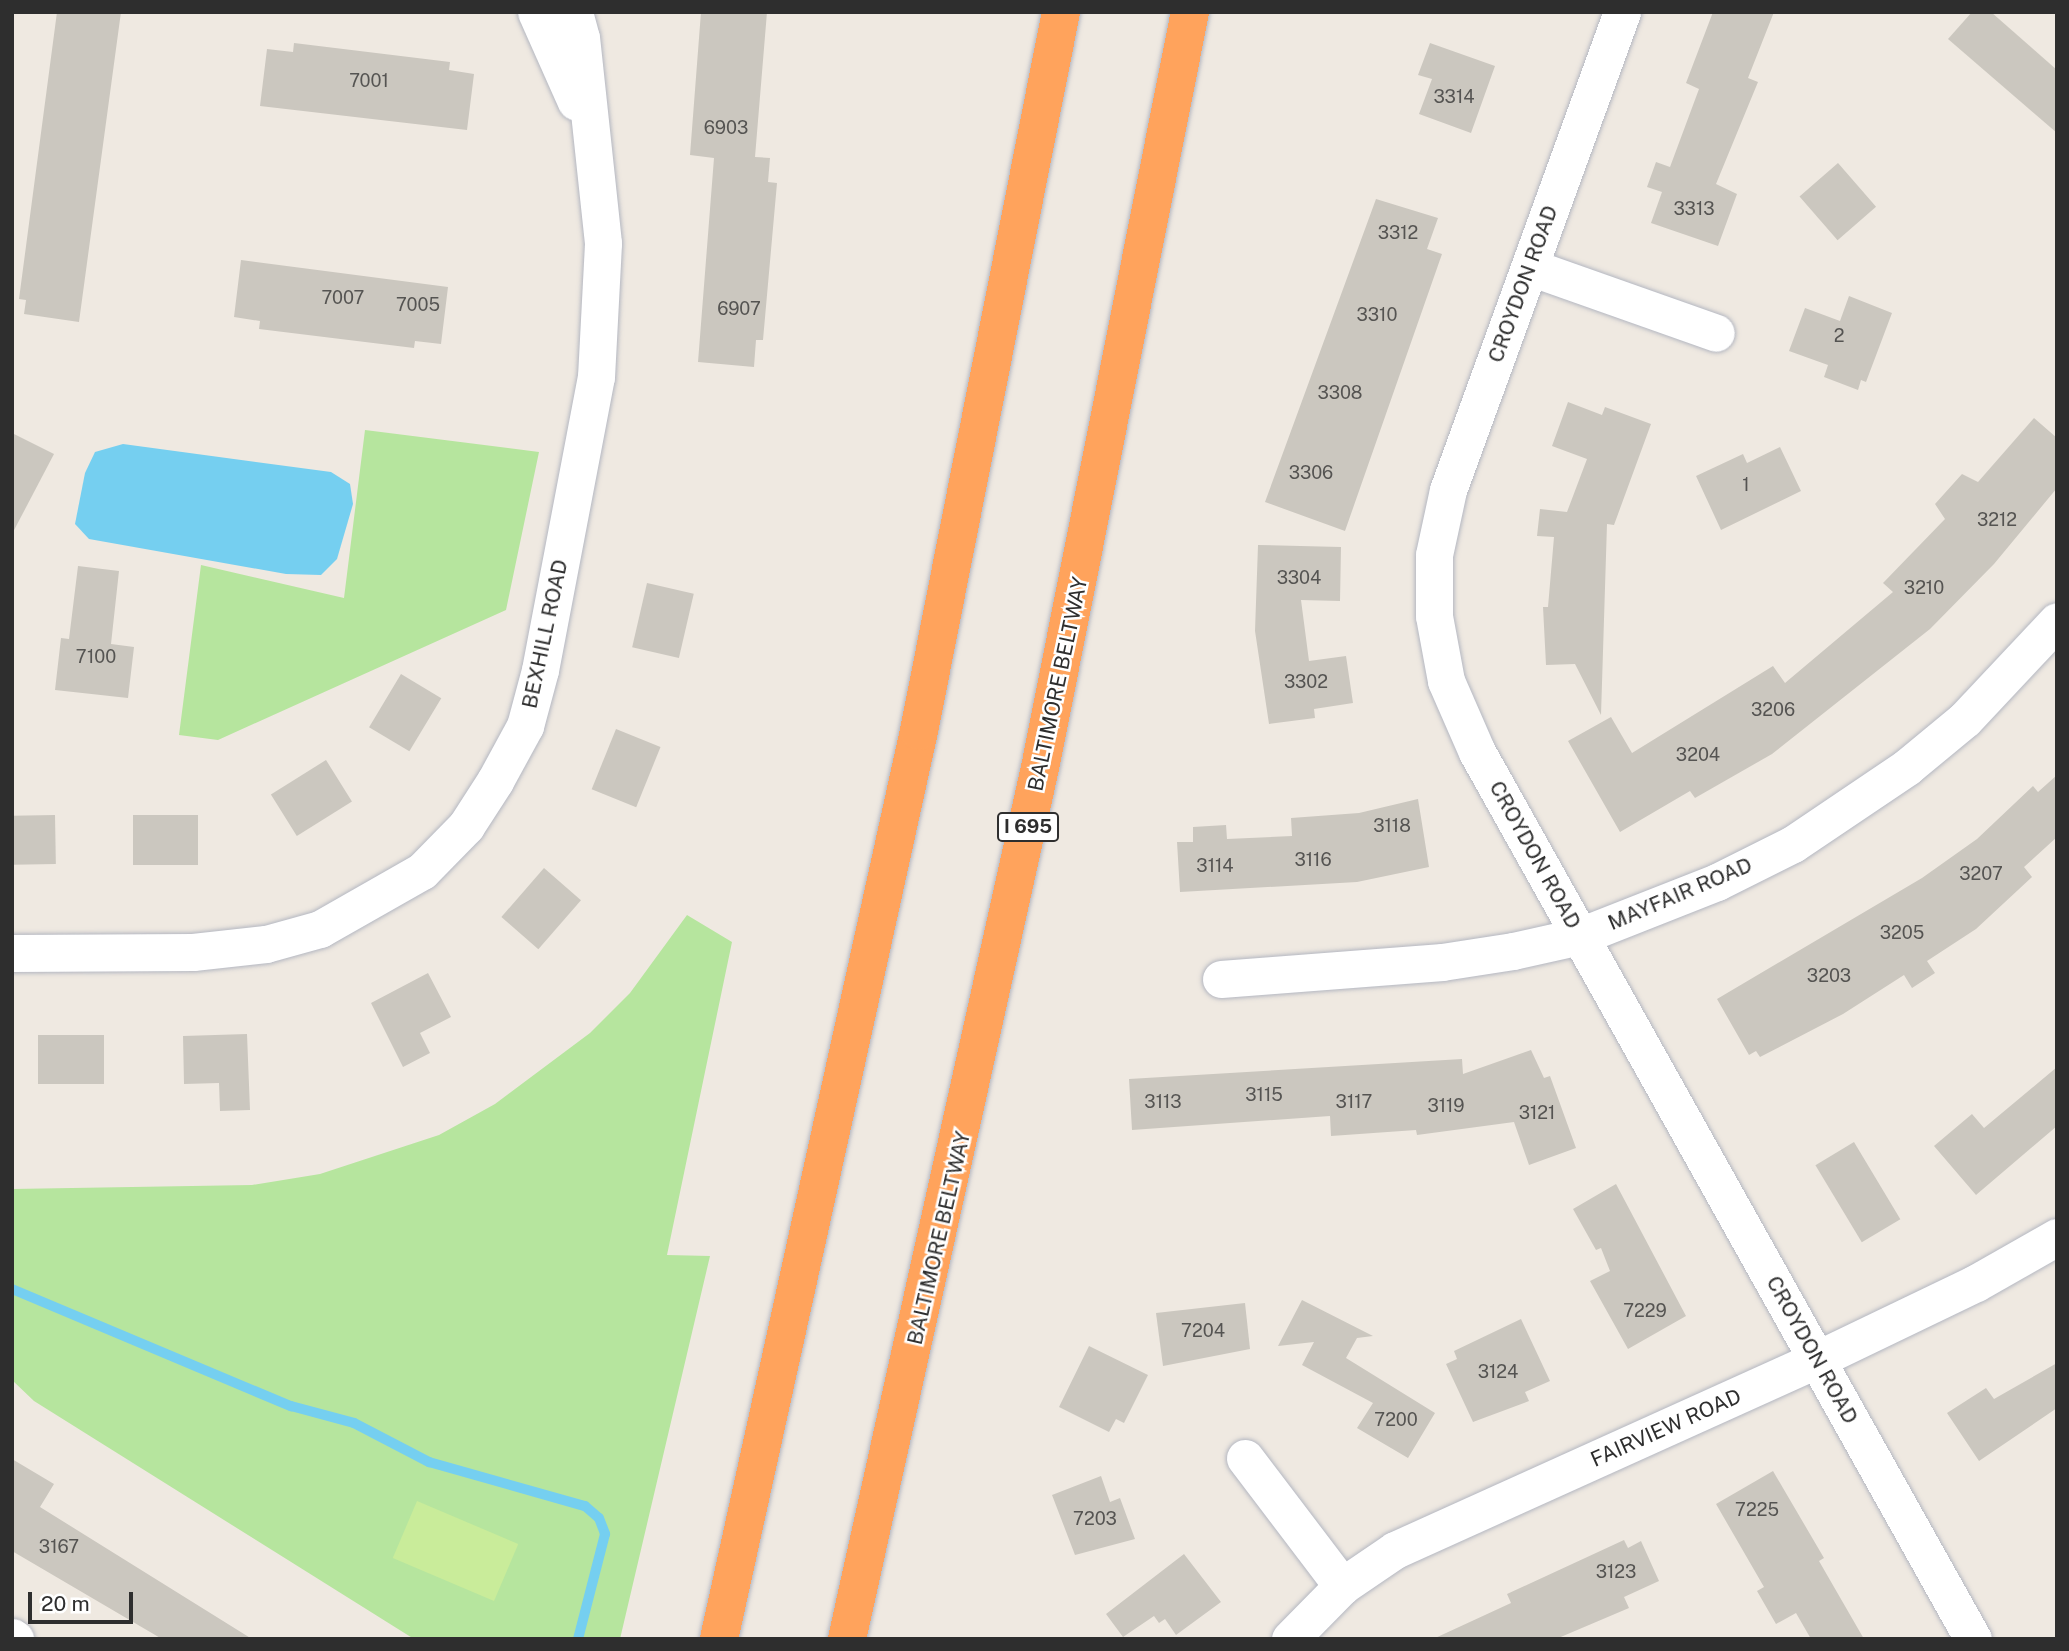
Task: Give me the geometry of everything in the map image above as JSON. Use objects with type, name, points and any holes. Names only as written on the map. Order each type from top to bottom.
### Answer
[{"type":"highway","points":[[719,1639],[914,758],[1061,12]]},
{"type":"highway","name":"BALTIMORE BELTWAY","points":[[847,1639],[1041,763],[1190,12]]},
{"type":"street","name":"BEXHILL ROAD","points":[[536,12],[595,148]]},
{"type":"street","name":"BEXHILL ROAD","points":[[12,953],[193,952],[266,944],[320,929],[422,871],[466,826],[525,726],[596,377],[603,243],[595,148],[574,12]]},
{"type":"street","name":"CROYDON ROAD","points":[[1622,12],[1448,490],[1434,555],[1434,616],[1446,681],[1477,752],[1973,1639]]},
{"type":"street","points":[[1530,267],[1716,333]]},
{"type":"street","name":"MAYFAIR ROAD","points":[[1221,979],[1442,962],[1580,936],[1717,882],[1846,812],[1965,719],[2057,621]]},
{"type":"street","name":"FAIRVIEW ROAD","points":[[1290,1639],[1342,1586],[1395,1550],[1818,1359],[1976,1283],[2057,1237]]},
{"type":"street","points":[[1245,1458],[1342,1586]]},
{"type":"green space","points":[[365,430],[539,452],[506,610],[218,740],[179,735],[201,565],[344,598]]},
{"type":"green space","points":[[687,915],[732,942],[667,1255],[710,1256],[620,1639],[414,1639],[34,1401],[12,1380],[12,1189],[252,1185],[320,1174],[439,1135],[495,1104],[590,1033],[630,993]]},
{"type":"green space","points":[[417,1501],[518,1544],[494,1601],[393,1558]]},
{"type":"water","points":[[123,444],[331,472],[350,484],[353,504],[337,559],[321,575],[286,574],[89,539],[75,524],[85,473],[95,452]]},
{"type":"building","points":[[57,12],[121,12],[79,322],[24,314],[26,300],[19,299]]},
{"type":"building","points":[[701,12],[767,12],[755,157],[770,158],[768,182],[777,183],[763,340],[756,340],[754,367],[698,362],[714,158],[690,155]]},
{"type":"building","points":[[1713,12],[1774,12],[1748,78],[1758,82],[1716,184],[1737,194],[1718,246],[1651,223],[1662,192],[1647,187],[1656,162],[1670,167],[1699,89],[1686,83]]},
{"type":"building","points":[[1972,12],[1991,12],[2057,70],[2057,133],[1948,39]]},
{"type":"building","points":[[294,43],[450,62],[449,70],[474,74],[467,130],[260,106],[267,49],[293,52]]},
{"type":"building","points":[[1430,43],[1495,66],[1471,133],[1419,114],[1432,79],[1418,75]]},
{"type":"building","points":[[1838,163],[1876,207],[1838,240],[1800,196]]},
{"type":"building","points":[[1376,199],[1438,218],[1427,249],[1442,254],[1345,531],[1265,502]]},
{"type":"building","points":[[241,260],[448,287],[441,344],[415,341],[414,348],[259,329],[260,321],[234,317]]},
{"type":"building","points":[[1849,296],[1892,313],[1866,382],[1861,380],[1858,390],[1824,377],[1828,365],[1789,351],[1805,308],[1840,321]]},
{"type":"building","points":[[1568,402],[1602,415],[1605,407],[1651,424],[1614,525],[1607,524],[1601,715],[1575,664],[1546,665],[1543,607],[1548,607],[1554,537],[1537,536],[1540,509],[1567,512],[1587,459],[1552,446]]},
{"type":"building","points":[[2034,418],[2057,438],[2057,488],[1994,564],[1930,629],[1772,754],[1695,798],[1690,791],[1620,832],[1568,741],[1611,717],[1632,753],[1773,666],[1785,683],[1893,592],[1883,583],[1945,519],[1935,504],[1962,474],[1978,482]]},
{"type":"building","points":[[12,433],[54,454],[12,534]]},
{"type":"building","points":[[1780,447],[1801,491],[1721,530],[1696,476],[1743,454],[1747,463]]},
{"type":"building","points":[[1258,545],[1341,547],[1340,601],[1301,600],[1309,661],[1346,656],[1353,703],[1314,709],[1315,718],[1269,724],[1255,631]]},
{"type":"building","points":[[78,566],[119,571],[111,644],[134,647],[128,698],[55,690],[61,638],[69,639]]},
{"type":"building","points":[[647,583],[694,594],[679,658],[632,647]]},
{"type":"building","points":[[401,674],[441,698],[409,751],[369,727]]},
{"type":"building","points":[[616,729],[661,747],[636,807],[592,789]]},
{"type":"building","points":[[326,760],[352,802],[297,836],[271,794]]},
{"type":"building","points":[[2057,775],[2057,837],[2024,867],[2032,877],[1976,929],[1927,961],[1935,973],[1912,988],[1904,975],[1843,1014],[1760,1057],[1756,1051],[1749,1055],[1717,999],[1922,878],[1977,839],[2033,786],[2038,792]]},
{"type":"building","points":[[1418,799],[1429,867],[1357,882],[1180,892],[1177,842],[1193,842],[1193,827],[1226,825],[1227,839],[1292,836],[1291,818],[1359,813]]},
{"type":"building","points":[[55,815],[56,864],[13,865],[12,816]]},
{"type":"building","points":[[133,815],[198,815],[198,865],[133,865]]},
{"type":"building","points":[[544,868],[581,900],[538,949],[501,917]]},
{"type":"building","points":[[428,973],[451,1017],[420,1033],[430,1053],[403,1067],[371,1003]]},
{"type":"building","points":[[247,1034],[250,1110],[220,1111],[219,1083],[184,1084],[183,1036]]},
{"type":"building","points":[[38,1035],[104,1035],[104,1084],[38,1084]]},
{"type":"building","points":[[1531,1050],[1544,1078],[1550,1076],[1576,1148],[1529,1165],[1514,1122],[1417,1135],[1416,1130],[1331,1136],[1330,1116],[1132,1130],[1129,1079],[1462,1059],[1463,1074]]},
{"type":"building","points":[[2057,1067],[2057,1126],[1976,1195],[1934,1146],[1972,1114],[1984,1128]]},
{"type":"building","points":[[1854,1142],[1900,1219],[1862,1242],[1815,1165]]},
{"type":"building","points":[[1616,1184],[1686,1316],[1628,1349],[1590,1281],[1610,1271],[1601,1248],[1596,1250],[1573,1209]]},
{"type":"building","points":[[1302,1300],[1373,1336],[1357,1338],[1346,1358],[1435,1413],[1408,1458],[1357,1428],[1373,1403],[1302,1365],[1314,1342],[1278,1346]]},
{"type":"building","points":[[1245,1303],[1250,1349],[1163,1366],[1156,1313]]},
{"type":"building","points":[[1521,1319],[1550,1381],[1525,1392],[1529,1401],[1473,1422],[1446,1364],[1457,1359],[1454,1351]]},
{"type":"building","points":[[1089,1346],[1148,1375],[1124,1423],[1116,1419],[1109,1432],[1059,1407]]},
{"type":"building","points":[[2057,1363],[2057,1408],[1979,1461],[1947,1413],[1986,1388],[1994,1399]]},
{"type":"building","points":[[12,1459],[54,1484],[40,1507],[252,1639],[162,1639],[12,1551]]},
{"type":"building","points":[[1773,1471],[1824,1558],[1819,1561],[1864,1639],[1811,1639],[1796,1613],[1776,1624],[1757,1591],[1764,1587],[1716,1504]]},
{"type":"building","points":[[1101,1476],[1110,1502],[1120,1498],[1135,1539],[1075,1555],[1052,1495]]},
{"type":"building","points":[[1624,1540],[1628,1548],[1641,1541],[1659,1581],[1624,1597],[1629,1608],[1556,1639],[1433,1639],[1511,1603],[1507,1594]]},
{"type":"building","points":[[1184,1554],[1221,1602],[1176,1635],[1165,1619],[1159,1623],[1154,1616],[1123,1637],[1106,1614]]},
{"type":"waterway","points":[[12,1289],[291,1406],[354,1423],[429,1462],[585,1506],[599,1518],[605,1534],[578,1639]]}]
